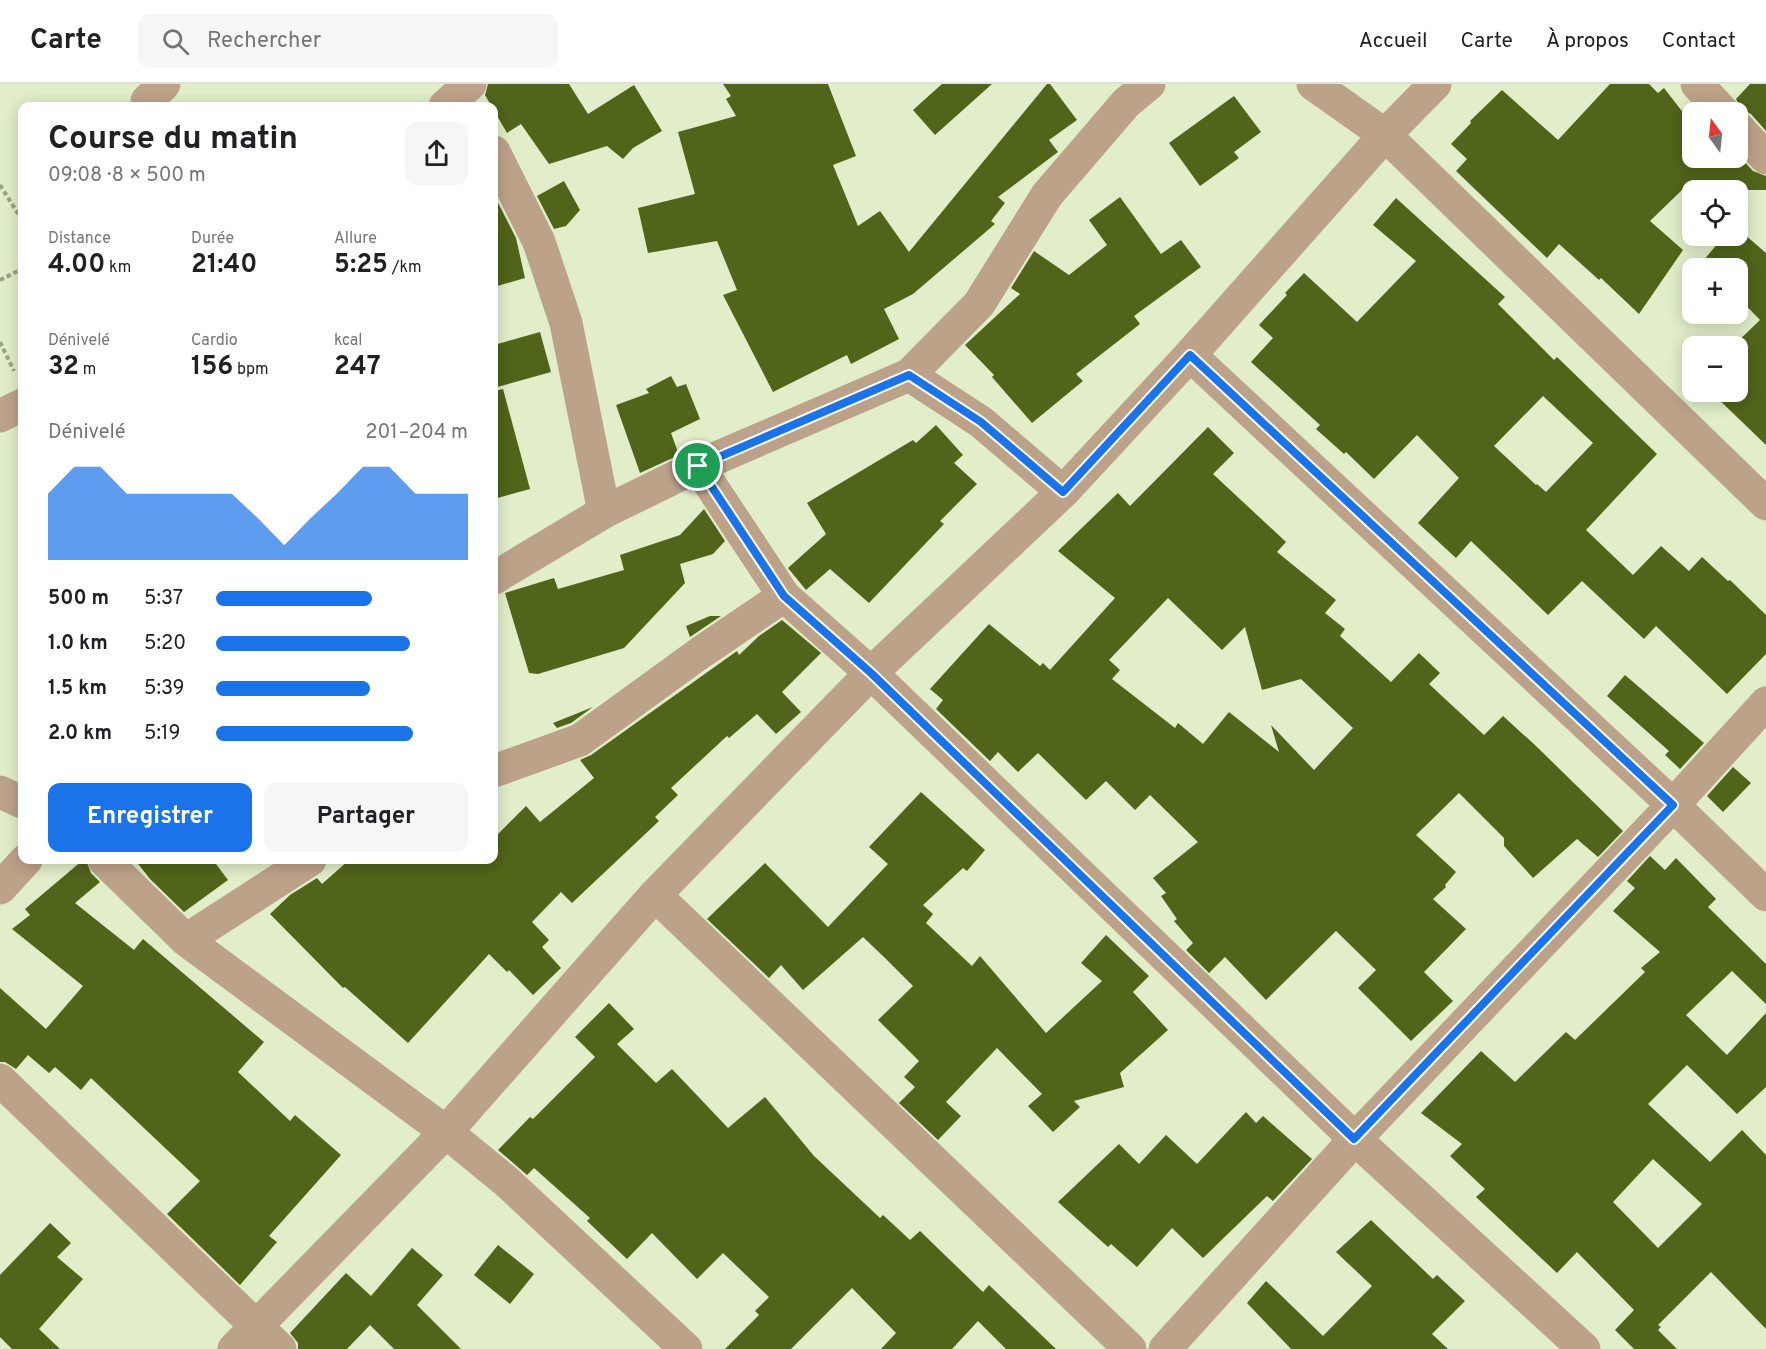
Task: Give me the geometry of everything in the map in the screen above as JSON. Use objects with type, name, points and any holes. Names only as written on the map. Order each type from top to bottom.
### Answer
[{"type":"street","points":[[498,576],[604,512],[698,466],[909,375],[979,304],[1047,195],[1126,103],[1149,84]]},
{"type":"street","points":[[1313,84],[1385,135],[1766,504]]},
{"type":"street","points":[[245,1338],[446,1132],[655,895],[871,673],[1063,492],[1190,355],[1385,135],[1435,84]]},
{"type":"street","points":[[1697,84],[1714,102]]},
{"type":"street","points":[[1748,139],[1766,158]]},
{"type":"street","points":[[498,160],[538,242],[566,323],[604,512]]},
{"type":"street","points":[[1190,355],[1673,805],[1766,895]]},
{"type":"street","points":[[909,375],[981,422],[1063,492]]},
{"type":"street","points":[[0,416],[18,394]]},
{"type":"street","points":[[698,466],[784,596],[871,673],[1354,1139],[1584,1349]]},
{"type":"street","points":[[498,770],[580,740],[700,653],[784,596]]},
{"type":"street","points":[[1165,1349],[1354,1139],[1673,805],[1766,703]]},
{"type":"street","points":[[0,792],[18,800]]},
{"type":"street","points":[[0,888],[22,864]]},
{"type":"street","points":[[108,864],[186,940],[446,1132],[507,1182],[686,1349]]},
{"type":"street","points":[[186,940],[304,864]]},
{"type":"street","points":[[655,895],[1130,1349]]},
{"type":"street","points":[[0,1080],[245,1338],[280,1349]]},
{"type":"path","points":[[0,185],[18,214]]},
{"type":"path","points":[[0,280],[18,271]]},
{"type":"path","points":[[0,342],[18,387]]},
{"type":"building","points":[[488,84],[569,84],[588,114],[634,85],[662,131],[633,148],[623,159],[607,146],[549,164],[521,124],[507,133],[498,117],[498,102],[489,102],[485,95]]},
{"type":"building","points":[[723,84],[828,84],[856,156],[833,165],[858,226],[880,211],[909,252],[1047,84],[1050,84],[1077,120],[1049,140],[1058,152],[998,197],[1005,203],[991,221],[995,224],[913,294],[884,309],[899,339],[851,364],[847,355],[773,392],[723,295],[737,290],[717,241],[648,253],[638,208],[695,194],[678,132],[736,116],[726,99],[731,96]]},
{"type":"building","points":[[942,84],[992,84],[935,135],[913,110]]},
{"type":"building","points":[[1610,84],[1649,84],[1658,93],[1664,88],[1682,111],[1682,168],[1748,168],[1748,166],[1753,171],[1766,176],[1766,190],[1748,190],[1748,180],[1682,180],[1682,190],[1650,221],[1683,250],[1639,314],[1601,278],[1599,280],[1559,244],[1547,258],[1456,171],[1467,159],[1451,144],[1471,123],[1470,121],[1502,90],[1558,140]]},
{"type":"building","points":[[1750,84],[1766,84],[1766,131],[1748,112],[1748,102],[1738,102],[1736,99]]},
{"type":"building","points":[[1234,96],[1261,132],[1234,152],[1239,158],[1200,186],[1169,143]]},
{"type":"building","points":[[564,181],[580,210],[566,226],[554,229],[537,196]]},
{"type":"building","points":[[1120,197],[1161,254],[1181,240],[1201,267],[1134,316],[1140,324],[1076,374],[1083,381],[1032,423],[992,377],[994,375],[965,345],[1020,294],[1011,288],[1034,251],[1069,275],[1107,245],[1089,220]]},
{"type":"building","points":[[1396,198],[1505,297],[1498,304],[1554,360],[1557,357],[1657,454],[1586,530],[1633,575],[1661,546],[1689,571],[1702,557],[1766,615],[1766,654],[1727,694],[1656,626],[1644,639],[1582,581],[1548,615],[1471,541],[1456,558],[1418,523],[1459,478],[1417,435],[1374,479],[1346,452],[1344,454],[1316,429],[1320,425],[1251,362],[1273,338],[1259,325],[1304,273],[1357,322],[1416,261],[1373,225]],"holes":[[[1543,396],[1593,443],[1546,492],[1494,446]]]},
{"type":"building","points":[[498,203],[516,238],[525,278],[498,286]]},
{"type":"building","points":[[1748,237],[1766,253],[1766,445],[1721,402],[1748,402],[1748,336],[1743,336],[1760,320],[1748,307],[1748,258],[1706,258],[1716,246],[1748,246]]},
{"type":"building","points":[[540,332],[551,372],[498,387],[498,344]]},
{"type":"building","points":[[671,376],[677,387],[686,384],[700,419],[671,433],[679,455],[640,473],[616,405],[649,393],[646,389]]},
{"type":"building","points":[[503,389],[530,489],[498,498],[498,390]]},
{"type":"building","points":[[936,425],[963,455],[954,463],[977,484],[940,521],[944,524],[869,603],[830,569],[806,590],[788,568],[826,534],[807,503],[913,440],[916,443]]},
{"type":"building","points":[[1208,427],[1234,453],[1213,474],[1286,542],[1277,552],[1336,600],[1325,613],[1345,629],[1340,636],[1391,682],[1419,653],[1440,673],[1429,684],[1484,735],[1503,716],[1623,831],[1598,857],[1577,839],[1533,878],[1504,846],[1504,838],[1459,793],[1416,835],[1456,872],[1445,885],[1446,887],[1433,899],[1466,929],[1424,972],[1453,1001],[1411,1041],[1358,988],[1376,970],[1336,931],[1266,1000],[1225,957],[1209,973],[1186,950],[1193,943],[1174,921],[1177,919],[1161,896],[1166,893],[1153,878],[1198,842],[1150,795],[1135,810],[1106,781],[1086,800],[1038,753],[1018,772],[998,752],[990,761],[936,709],[943,700],[930,689],[989,624],[1040,666],[1043,663],[1050,670],[1115,598],[1058,551],[1118,493],[1130,506]],"holes":[[[1168,598],[1222,650],[1245,627],[1262,690],[1301,679],[1353,728],[1314,770],[1271,725],[1279,752],[1229,712],[1203,744],[1178,723],[1175,728],[1112,679],[1120,670],[1109,660]]]},
{"type":"building","points":[[704,509],[725,541],[713,554],[680,564],[685,583],[624,648],[538,674],[529,673],[505,593],[554,578],[558,589],[624,570],[620,555],[680,535]]},
{"type":"building","points":[[710,616],[721,616],[690,637],[686,626]]},
{"type":"building","points":[[782,620],[821,653],[782,692],[801,712],[776,734],[757,714],[729,738],[727,736],[671,788],[678,795],[655,817],[659,821],[572,903],[561,892],[532,922],[549,940],[542,947],[561,968],[533,995],[509,970],[507,972],[489,954],[408,1043],[345,987],[343,988],[270,914],[290,895],[317,878],[322,884],[344,864],[498,864],[498,834],[526,806],[540,822],[594,778],[580,760],[591,755],[737,651],[739,655],[759,636]]},
{"type":"building","points":[[1625,675],[1704,743],[1680,769],[1665,755],[1669,751],[1607,696]]},
{"type":"building","points":[[593,707],[571,723],[557,728],[553,723]]},
{"type":"building","points":[[1733,767],[1751,783],[1723,812],[1707,796]]},
{"type":"building","points":[[921,792],[985,850],[967,871],[963,868],[923,905],[933,914],[926,923],[972,966],[980,956],[1046,1033],[1102,981],[1081,963],[1106,935],[1149,976],[1133,992],[1168,1030],[1120,1073],[1124,1087],[1074,1101],[1080,1107],[1053,1132],[1028,1106],[1042,1094],[997,1048],[946,1102],[961,1116],[938,1140],[899,1103],[915,1087],[904,1077],[919,1061],[878,1020],[913,986],[885,958],[863,937],[803,990],[781,965],[769,978],[707,919],[765,863],[828,927],[888,864],[869,847]]},
{"type":"building","points":[[1650,856],[1665,870],[1676,858],[1716,899],[1708,907],[1766,964],[1766,1004],[1732,971],[1686,1015],[1727,1055],[1766,1013],[1766,1087],[1737,1114],[1687,1065],[1648,1104],[1710,1162],[1742,1130],[1766,1155],[1766,1329],[1711,1272],[1658,1325],[1661,1327],[1658,1330],[1677,1349],[1634,1349],[1615,1330],[1634,1310],[1577,1252],[1557,1273],[1476,1197],[1485,1189],[1450,1156],[1462,1144],[1421,1113],[1481,1051],[1515,1082],[1566,1032],[1575,1040],[1645,972],[1641,968],[1660,952],[1613,911],[1635,888],[1627,881]],"holes":[[[1653,1159],[1702,1204],[1658,1248],[1613,1202]]]},
{"type":"building","points":[[78,864],[88,864],[91,873],[100,882],[75,903],[134,950],[143,939],[264,1042],[238,1072],[290,1121],[295,1115],[341,1155],[269,1236],[277,1242],[240,1285],[167,1214],[200,1181],[91,1078],[81,1090],[55,1067],[49,1073],[28,1055],[16,1069],[5,1062],[0,1062],[0,988],[46,1029],[83,986],[12,929],[30,915],[25,909]]},
{"type":"building","points":[[138,864],[216,864],[228,880],[184,912]]},
{"type":"building","points":[[609,1003],[634,1029],[617,1044],[656,1083],[672,1069],[728,1128],[765,1097],[814,1156],[880,1218],[883,1215],[910,1240],[920,1231],[983,1292],[989,1285],[1056,1349],[1006,1349],[978,1321],[952,1349],[881,1349],[896,1333],[852,1288],[791,1349],[725,1349],[759,1315],[755,1311],[769,1297],[723,1253],[697,1279],[652,1233],[627,1259],[587,1221],[590,1218],[534,1168],[527,1175],[498,1150],[530,1117],[533,1119],[595,1057],[575,1037]]},
{"type":"building","points":[[1246,1112],[1256,1123],[1263,1116],[1312,1159],[1273,1201],[1267,1196],[1203,1258],[1172,1228],[1137,1267],[1111,1244],[1108,1247],[1058,1202],[1119,1144],[1139,1164],[1166,1135],[1197,1164]]},
{"type":"building","points":[[1371,1220],[1433,1279],[1437,1275],[1465,1301],[1432,1334],[1448,1349],[1291,1349],[1247,1303],[1266,1281],[1323,1336],[1372,1286],[1336,1252]]},
{"type":"building","points":[[50,1223],[71,1243],[57,1257],[83,1279],[39,1329],[60,1349],[12,1349],[0,1337],[0,1275]]},
{"type":"building","points":[[498,1245],[534,1274],[510,1304],[474,1275]]},
{"type":"building","points":[[412,1248],[443,1275],[417,1305],[461,1349],[394,1349],[370,1325],[347,1349],[298,1349],[298,1343],[290,1333],[346,1273],[371,1296]]},
{"type":"route","points":[[1190,355],[1673,805],[1354,1139],[871,673],[784,596],[698,466],[909,375],[981,422],[1063,492],[1190,355]]}]
